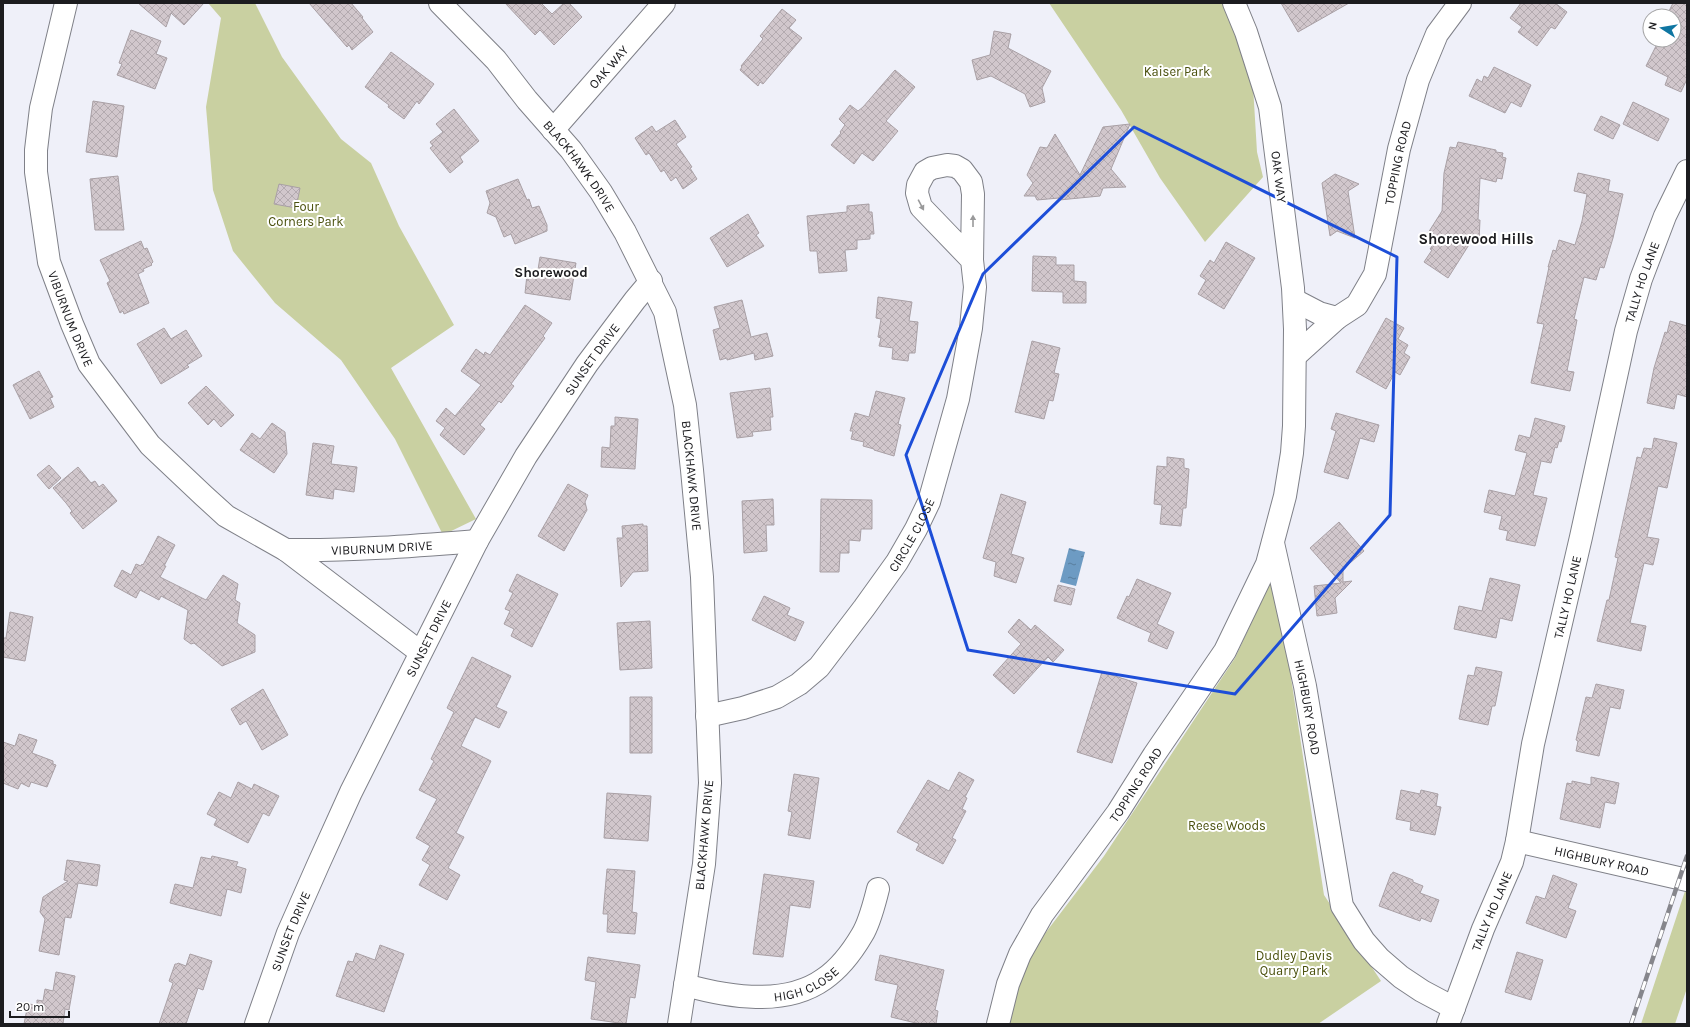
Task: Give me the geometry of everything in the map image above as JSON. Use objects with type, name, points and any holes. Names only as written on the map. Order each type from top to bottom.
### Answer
[{"type":"street","name":"VIBURNUM DRIVE","points":[[66,3],[41,108],[36,150],[37,182],[49,262],[72,324],[89,364],[150,445],[226,516],[286,550],[420,652]]},
{"type":"street","name":"BLACKHAWK DRIVE","points":[[440,3],[496,60],[571,150],[601,192],[625,232],[651,281],[665,312],[684,405],[702,577],[710,783],[704,864],[679,1024]]},
{"type":"street","name":"OAK WAY","points":[[554,130],[664,3]]},
{"type":"street","name":"OAK WAY","points":[[1234,3],[1246,32],[1270,107],[1294,300],[1295,356]]},
{"type":"street","name":"TOPPING ROAD","points":[[1295,356],[1337,318],[1357,305],[1374,274],[1399,149],[1418,80],[1437,34],[1460,3]]},
{"type":"street","name":"TALLY HO LANE","points":[[1451,1016],[1483,929],[1512,862],[1517,841],[1533,744],[1581,538],[1626,331],[1641,279],[1665,216],[1685,177]]},
{"type":"street","name":"CIRCLE CLOSE","points":[[707,716],[742,708],[777,697],[799,684],[819,667],[874,595],[897,562],[916,529],[929,502],[958,399],[973,310],[975,287],[972,260]]},
{"type":"street","name":"SUNSET DRIVE","points":[[256,1024],[288,933],[314,872],[351,792],[477,541],[526,456],[584,370],[634,300],[651,281]]},
{"type":"street","points":[[1294,300],[1318,313],[1337,318]]},
{"type":"street","name":"HIGHBURY ROAD","points":[[1295,356],[1295,407],[1292,453],[1285,496],[1273,542],[1305,686],[1342,906],[1364,941],[1379,958],[1401,977],[1422,991],[1451,1016]]},
{"type":"street","name":"VIBURNUM DRIVE","points":[[286,550],[322,551],[477,541]]},
{"type":"street","name":"TOPPING ROAD","points":[[998,1024],[1008,984],[1022,950],[1042,915],[1089,853],[1225,651],[1266,568],[1273,542]]},
{"type":"street","name":"HIGHBURY ROAD","points":[[1517,841],[1687,880]]},
{"type":"street","name":"HIGH CLOSE","points":[[685,985],[702,990],[750,997],[790,994],[812,986],[824,979],[844,962],[862,934],[878,889]]},
{"type":"highlighted area","points":[[1134,127],[1397,257],[1390,515],[1235,694],[968,650],[906,455],[983,274]]},
{"type":"green space","name":"Four Corners Park","points":[[208,3],[255,3],[282,57],[341,139],[371,163],[399,226],[454,325],[391,368],[476,519],[443,535],[395,439],[341,360],[275,303],[233,251],[213,190],[206,107],[221,18]]},
{"type":"green space","name":"Kaiser Park","points":[[1049,3],[1224,3],[1253,86],[1257,152],[1263,177],[1205,242],[1160,178],[1121,110]]},
{"type":"green space","points":[[1275,572],[1324,895],[1381,981],[1318,1024],[1009,1024],[1020,981],[1037,944],[1104,856],[1235,658]]},
{"type":"green space","points":[[1687,885],[1687,988],[1675,1024],[1641,1024]]},
{"type":"water","points":[[1069,548],[1085,552],[1076,586],[1060,582]]},
{"type":"building","points":[[138,3],[204,3],[184,25],[171,13],[166,27]]},
{"type":"building","points":[[309,3],[351,3],[373,32],[352,50],[349,45],[347,47]]},
{"type":"building","points":[[505,3],[541,3],[552,14],[564,3],[569,3],[582,17],[554,45],[540,30],[535,35]]},
{"type":"building","points":[[1281,3],[1349,3],[1298,32]]},
{"type":"building","points":[[1521,3],[1555,3],[1567,12],[1555,29],[1551,27],[1537,46],[1518,32],[1522,27],[1510,18]]},
{"type":"building","points":[[1673,3],[1687,3],[1687,79],[1681,92],[1665,85],[1668,77],[1646,66],[1655,48],[1682,48],[1682,8],[1670,8]]},
{"type":"building","points":[[782,9],[796,20],[789,28],[802,38],[763,84],[760,82],[758,86],[740,70],[742,67],[741,66],[763,39],[760,36]]},
{"type":"building","points":[[131,30],[161,41],[156,54],[167,58],[155,89],[117,75],[122,64],[119,63]]},
{"type":"building","points":[[994,31],[1011,34],[1008,48],[1051,71],[1042,88],[1045,102],[1030,107],[1025,94],[991,76],[977,80],[972,60],[990,55]]},
{"type":"building","points":[[391,52],[434,84],[419,104],[417,101],[404,119],[388,107],[389,105],[365,87]]},
{"type":"building","points":[[1494,67],[1531,85],[1521,107],[1511,102],[1505,113],[1469,96],[1477,79],[1482,82],[1484,76],[1488,78]]},
{"type":"building","points":[[895,70],[915,87],[886,121],[898,131],[873,161],[862,153],[854,164],[831,145],[841,133],[840,132],[845,125],[839,119],[850,105],[858,111],[863,107]]},
{"type":"building","points":[[93,101],[124,106],[117,157],[86,152]]},
{"type":"building","points":[[1633,102],[1669,119],[1658,141],[1623,124]]},
{"type":"building","points":[[454,109],[479,141],[460,157],[463,162],[450,173],[430,148],[433,146],[430,142],[443,132],[436,124]]},
{"type":"building","points":[[1601,116],[1620,125],[1613,139],[1594,130]]},
{"type":"building","points":[[675,120],[686,137],[676,144],[692,167],[690,168],[697,179],[683,189],[676,177],[671,181],[664,170],[661,172],[649,153],[646,155],[635,138],[652,126],[656,132]]},
{"type":"building","points":[[1130,124],[1111,169],[1126,187],[1103,188],[1100,196],[1059,200],[1059,198],[1037,200],[1035,196],[1024,196],[1033,183],[1027,175],[1040,147],[1047,148],[1055,134],[1080,175],[1103,127]]},
{"type":"building","points":[[1458,142],[1496,150],[1496,152],[1503,153],[1502,157],[1506,158],[1502,179],[1497,178],[1496,182],[1480,178],[1478,220],[1480,220],[1479,241],[1472,240],[1448,278],[1424,262],[1437,239],[1428,233],[1442,211],[1444,173],[1450,147],[1456,148]]},
{"type":"building","points":[[1578,173],[1610,180],[1608,191],[1623,194],[1613,238],[1604,268],[1600,267],[1596,280],[1584,277],[1574,319],[1577,320],[1567,371],[1574,372],[1570,391],[1531,383],[1544,324],[1537,323],[1548,267],[1553,250],[1556,251],[1559,240],[1575,245],[1582,221],[1587,194],[1574,191]]},
{"type":"building","points":[[1335,174],[1359,184],[1348,191],[1355,238],[1337,231],[1330,236],[1322,183]]},
{"type":"building","points":[[118,176],[124,230],[95,230],[90,179]]},
{"type":"building","points":[[518,179],[527,200],[529,199],[532,208],[539,206],[547,225],[547,231],[515,244],[511,234],[504,237],[496,217],[487,213],[490,203],[486,191]]},
{"type":"building","points":[[279,184],[300,188],[296,208],[274,204]]},
{"type":"building","points":[[869,204],[869,212],[872,212],[874,234],[870,234],[870,239],[857,240],[857,249],[845,250],[847,271],[819,273],[817,251],[810,251],[807,216],[847,212],[847,206]]},
{"type":"building","points":[[748,214],[759,233],[756,235],[764,246],[727,267],[710,238]]},
{"type":"building","points":[[141,241],[144,249],[147,248],[153,262],[151,264],[152,265],[143,269],[144,271],[138,274],[149,303],[124,314],[123,311],[120,313],[107,283],[110,281],[100,260]]},
{"type":"building","points":[[1226,242],[1255,258],[1224,309],[1198,294],[1206,280],[1200,276],[1210,260],[1214,263]]},
{"type":"building","points":[[1033,256],[1056,257],[1056,265],[1074,265],[1074,281],[1086,282],[1086,303],[1063,303],[1063,292],[1032,291]]},
{"type":"building","points":[[540,257],[576,263],[570,300],[525,293],[527,275],[537,276]]},
{"type":"building","points":[[878,297],[912,302],[909,321],[918,322],[915,353],[909,353],[908,361],[892,359],[893,348],[879,346],[881,338],[878,337],[881,319],[876,318]]},
{"type":"building","points":[[742,300],[751,337],[767,333],[773,356],[755,360],[754,353],[727,360],[727,358],[720,360],[713,330],[720,328],[714,307]]},
{"type":"building","points":[[525,305],[552,323],[543,336],[545,338],[511,384],[514,386],[501,403],[499,401],[480,425],[485,429],[464,455],[440,435],[445,428],[436,421],[446,408],[455,416],[481,385],[461,371],[476,349],[484,355],[485,352],[490,355]]},
{"type":"building","points":[[1386,318],[1404,328],[1398,339],[1408,345],[1404,353],[1410,357],[1400,375],[1395,372],[1386,389],[1356,372]]},
{"type":"building","points":[[1670,321],[1687,326],[1687,397],[1677,394],[1674,409],[1647,403],[1654,368]]},
{"type":"building","points":[[164,328],[171,339],[186,330],[202,356],[187,365],[189,367],[161,384],[137,344]]},
{"type":"building","points":[[1032,341],[1060,348],[1054,373],[1059,374],[1053,401],[1049,400],[1044,419],[1015,412]]},
{"type":"building","points":[[39,371],[53,397],[50,398],[54,407],[30,419],[13,385]]},
{"type":"building","points":[[206,386],[234,415],[221,427],[214,419],[208,425],[188,403]]},
{"type":"building","points":[[770,388],[773,417],[770,417],[771,430],[752,432],[753,436],[737,438],[730,393]]},
{"type":"building","points":[[876,391],[905,398],[898,424],[901,425],[894,456],[863,446],[864,442],[851,439],[853,431],[850,431],[855,413],[869,417]]},
{"type":"building","points":[[1336,413],[1379,425],[1374,442],[1360,438],[1348,479],[1324,472],[1336,431],[1331,429]]},
{"type":"building","points":[[615,417],[638,419],[635,469],[601,467],[602,447],[610,448],[611,426],[615,426]]},
{"type":"building","points":[[1535,418],[1565,426],[1561,442],[1559,441],[1557,448],[1555,447],[1551,463],[1541,461],[1533,495],[1547,498],[1535,546],[1506,540],[1508,531],[1499,529],[1502,516],[1484,512],[1489,490],[1515,496],[1527,453],[1515,450],[1519,435],[1530,438]]},
{"type":"building","points":[[272,423],[285,432],[287,454],[274,473],[240,450],[252,433],[260,439]]},
{"type":"building","points":[[1654,438],[1677,443],[1667,488],[1658,486],[1647,537],[1659,539],[1653,565],[1644,563],[1630,623],[1646,626],[1641,651],[1597,641],[1607,600],[1609,600],[1618,558],[1615,557],[1637,457],[1641,458],[1644,448],[1652,449]]},
{"type":"building","points":[[313,443],[334,446],[331,464],[357,467],[354,492],[334,489],[333,499],[306,495]]},
{"type":"building","points":[[1167,457],[1184,459],[1184,468],[1189,469],[1186,508],[1183,508],[1181,526],[1160,524],[1162,505],[1154,504],[1157,466],[1167,467]]},
{"type":"building","points":[[49,465],[61,478],[49,489],[37,475]]},
{"type":"building","points":[[78,467],[91,483],[95,481],[99,487],[103,484],[117,501],[83,529],[70,513],[72,511],[53,488]]},
{"type":"building","points":[[568,484],[588,495],[585,502],[587,510],[564,551],[538,536]]},
{"type":"building","points":[[1001,494],[1026,502],[1011,554],[1024,558],[1016,583],[994,576],[996,562],[983,558]]},
{"type":"building","points":[[773,499],[774,525],[766,525],[767,551],[744,553],[742,501]]},
{"type":"building","points":[[821,499],[872,500],[872,529],[861,529],[860,541],[849,540],[849,553],[840,553],[839,572],[820,572]]},
{"type":"building","points":[[1339,522],[1364,551],[1343,569],[1343,582],[1352,581],[1335,598],[1337,613],[1317,616],[1314,586],[1341,583],[1310,548]]},
{"type":"building","points":[[643,524],[643,526],[647,526],[648,571],[633,572],[621,587],[617,538],[623,538],[622,526]]},
{"type":"building","points":[[158,536],[175,545],[160,577],[206,600],[223,575],[238,584],[235,600],[240,603],[237,623],[255,635],[255,652],[222,666],[194,643],[191,644],[184,639],[188,610],[161,596],[159,600],[140,590],[136,598],[114,586],[122,570],[131,575],[136,564],[141,566],[142,564],[143,565]]},
{"type":"building","points":[[517,574],[558,594],[532,647],[511,636],[514,629],[504,624],[510,611],[505,609],[513,593],[509,591]]},
{"type":"building","points":[[1490,578],[1520,585],[1512,621],[1500,618],[1496,638],[1454,629],[1459,606],[1482,611]]},
{"type":"building","points":[[1137,579],[1171,593],[1157,624],[1174,632],[1167,649],[1148,641],[1151,633],[1117,618]]},
{"type":"building","points":[[1058,585],[1075,589],[1071,605],[1054,601]]},
{"type":"building","points":[[764,596],[790,608],[787,615],[804,622],[795,641],[752,620]]},
{"type":"building","points":[[10,612],[33,617],[25,661],[3,657],[3,638],[6,638]]},
{"type":"building","points":[[1019,619],[1031,630],[1035,625],[1064,650],[1053,662],[1048,657],[1014,694],[993,675],[1021,644],[1008,632]]},
{"type":"building","points":[[650,621],[652,668],[620,670],[617,623]]},
{"type":"building","points":[[472,657],[511,676],[496,707],[507,712],[499,728],[475,717],[461,746],[491,761],[456,833],[464,837],[448,868],[460,875],[447,900],[419,885],[430,865],[422,860],[430,846],[416,838],[437,799],[419,790],[434,761],[431,759],[454,712],[447,708]]},
{"type":"building","points":[[1476,667],[1502,672],[1495,706],[1492,706],[1488,725],[1459,719],[1468,675],[1474,676]]},
{"type":"building","points":[[1102,672],[1137,683],[1112,763],[1077,752]]},
{"type":"building","points":[[1596,684],[1624,690],[1620,709],[1610,707],[1599,756],[1576,751],[1578,741],[1576,740],[1586,697],[1592,698]]},
{"type":"building","points":[[263,689],[288,735],[262,750],[246,721],[240,725],[231,709]]},
{"type":"building","points":[[630,697],[652,697],[652,753],[630,753]]},
{"type":"building","points":[[19,734],[37,740],[32,753],[53,761],[53,764],[56,765],[47,787],[31,782],[29,787],[21,783],[18,789],[3,783],[3,742],[15,746]]},
{"type":"building","points":[[959,772],[974,780],[965,797],[967,798],[962,809],[966,811],[952,838],[956,840],[943,864],[916,850],[919,844],[897,832],[928,780],[949,791]]},
{"type":"building","points":[[794,774],[819,778],[810,839],[788,835],[792,812],[788,811]]},
{"type":"building","points":[[1591,777],[1619,783],[1615,804],[1605,802],[1600,828],[1560,819],[1567,783],[1572,784],[1572,781],[1591,785]]},
{"type":"building","points":[[238,782],[252,789],[254,784],[279,796],[269,816],[263,813],[248,843],[214,825],[217,819],[207,814],[219,792],[231,798]]},
{"type":"building","points":[[1401,790],[1420,794],[1421,790],[1438,794],[1436,806],[1441,807],[1435,835],[1410,830],[1411,822],[1396,819]]},
{"type":"building","points":[[607,793],[651,796],[648,841],[604,838]]},
{"type":"building","points":[[212,856],[238,862],[236,866],[246,869],[241,893],[227,889],[221,916],[170,903],[175,884],[193,888],[201,857],[211,859]]},
{"type":"building","points":[[67,860],[100,865],[97,886],[78,883],[71,918],[65,917],[59,955],[39,951],[45,919],[40,912],[43,897],[68,881],[64,880]]},
{"type":"building","points":[[607,869],[635,871],[632,912],[637,913],[635,934],[607,932],[608,914],[603,914]]},
{"type":"building","points":[[1393,872],[1413,880],[1413,882],[1423,886],[1420,893],[1439,900],[1431,922],[1421,918],[1420,921],[1379,906]]},
{"type":"building","points":[[764,874],[814,881],[810,908],[790,905],[783,957],[753,954]]},
{"type":"building","points":[[1553,875],[1577,884],[1568,908],[1576,911],[1566,938],[1526,923],[1536,896],[1545,899]]},
{"type":"building","points":[[380,945],[404,954],[384,1012],[336,996],[348,961],[353,962],[356,953],[375,960]]},
{"type":"building","points":[[1517,952],[1543,960],[1531,1000],[1505,992]]},
{"type":"building","points":[[190,954],[212,961],[203,990],[198,988],[186,1024],[159,1024],[173,983],[169,981],[175,964],[178,963],[186,966]]},
{"type":"building","points":[[880,955],[944,970],[935,1010],[938,1011],[936,1024],[920,1024],[891,1017],[898,985],[875,980]]},
{"type":"building","points":[[588,957],[640,965],[635,998],[630,997],[626,1024],[591,1019],[596,982],[585,980]]},
{"type":"building","points":[[56,972],[75,976],[69,1010],[65,1009],[63,1024],[24,1024],[28,1004],[37,1005],[37,1000],[43,1001],[45,989],[53,991]]},
{"type":"railway","points":[[1631,1024],[1687,856]]},
{"type":"district","name":"Shorewood Hills","points":[[1476,239]]},
{"type":"district","name":"Shorewood","points":[[551,272]]},
{"type":"park label","name":"Reese Woods","points":[[1227,825]]},
{"type":"park label","name":"Dudley Davis Quarry Park","points":[[1294,962]]}]
